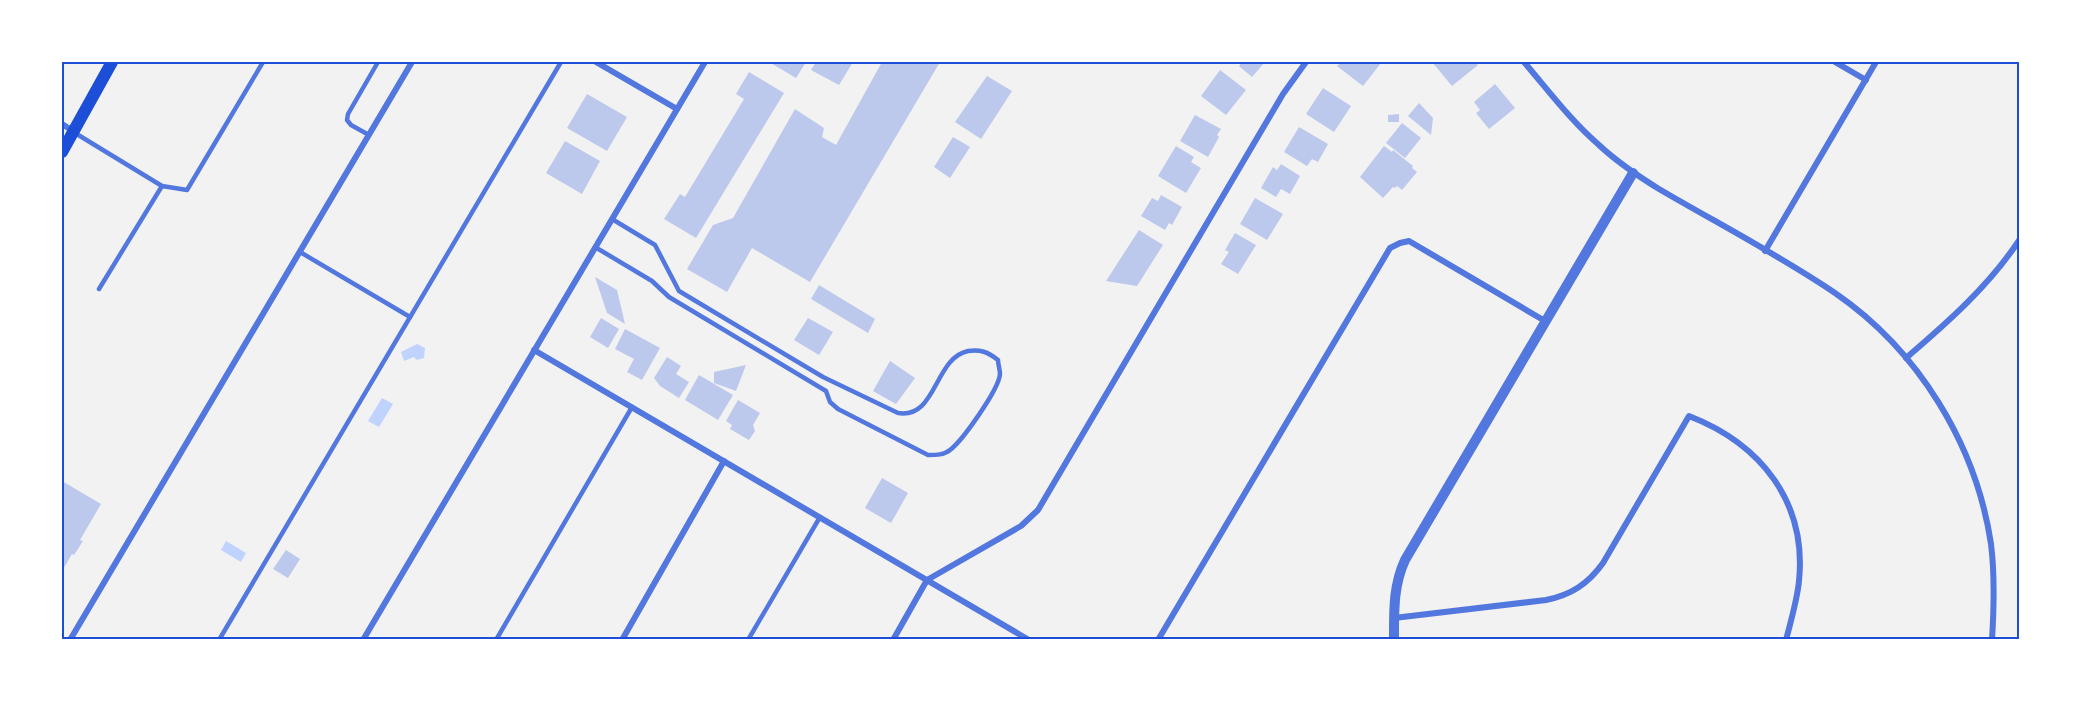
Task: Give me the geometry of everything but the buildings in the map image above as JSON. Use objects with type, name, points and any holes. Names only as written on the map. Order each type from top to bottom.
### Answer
[{"type":"main road","points":[[62,152],[112,62]]},
{"type":"street","points":[[70,639],[412,62]]},
{"type":"street","points":[[596,62],[677,109]]},
{"type":"street","points":[[363,639],[705,62]]},
{"type":"street","points":[[893,639],[927,580],[1021,526],[1038,510],[1283,94],[1306,62]]},
{"type":"street","points":[[1524,62],[1578,125],[1598,145],[1633,173],[1835,293],[1865,317],[1906,358],[1944,411],[1976,481],[1991,544],[1994,583],[1992,639]]},
{"type":"street","points":[[1835,62],[1866,80]]},
{"type":"street","points":[[1765,251],[1876,62]]},
{"type":"street","points":[[62,124],[74,131]]},
{"type":"street","points":[[1394,639],[1396,582],[1405,560],[1633,173]]},
{"type":"street","points":[[1906,358],[1951,320],[1982,289],[2019,239]]},
{"type":"street","points":[[1158,639],[1390,248],[1409,242],[1545,321]]},
{"type":"street","points":[[534,350],[927,580],[1019,637],[1029,639]]},
{"type":"street","points":[[1394,618],[1546,600],[1570,593],[1580,587],[1603,563],[1689,416],[1728,434],[1745,447],[1774,479],[1785,498],[1793,518],[1800,560],[1797,592],[1786,639]]},
{"type":"street","points":[[622,639],[724,462]]},
{"type":"lane","points":[[74,131],[162,186],[187,190],[264,62]]},
{"type":"lane","points":[[369,135],[347,120],[348,114],[378,62]]},
{"type":"lane","points":[[219,639],[561,62]]},
{"type":"lane","points":[[99,289],[162,186]]},
{"type":"lane","points":[[595,247],[652,281],[669,297],[826,391],[830,402],[838,409],[928,455],[938,455],[950,450],[992,395],[1000,374],[998,360],[991,354],[978,349],[960,353],[946,364],[933,392],[915,410],[905,414],[898,413],[823,377],[679,291],[656,245],[612,219]]},
{"type":"lane","points":[[300,252],[410,317]]},
{"type":"lane","points":[[496,639],[632,407]]},
{"type":"lane","points":[[748,639],[820,517]]},
{"type":"water","points":[[417,344],[425,348],[424,358],[417,360],[414,357],[404,361],[401,352]]},
{"type":"water","points":[[382,398],[393,404],[379,427],[368,421]]},
{"type":"water","points":[[226,541],[246,553],[241,562],[221,550]]}]
